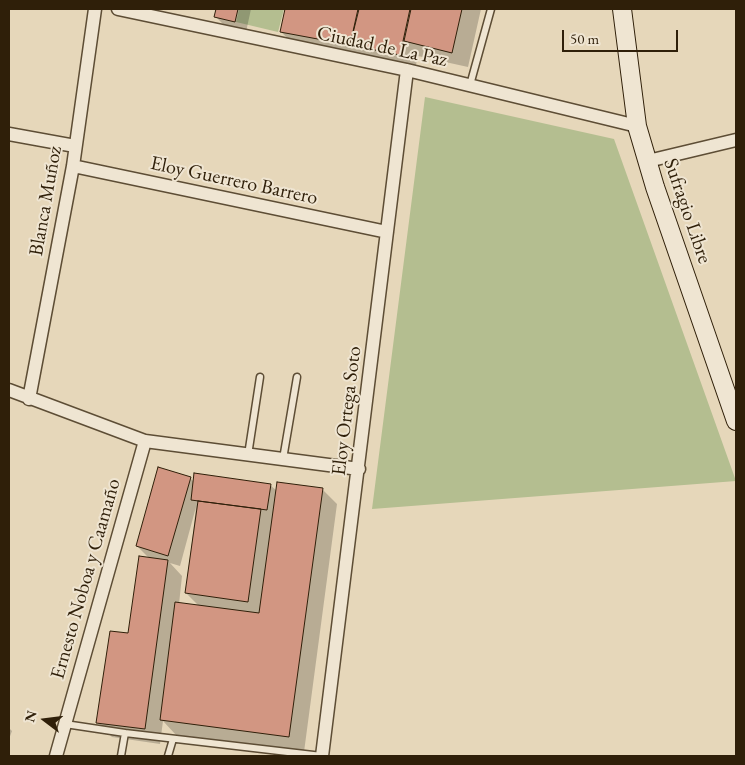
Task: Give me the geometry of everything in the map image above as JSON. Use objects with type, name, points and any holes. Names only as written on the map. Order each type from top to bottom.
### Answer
[{"type":"street","name":"Blanca Muñoz","points":[[29,399],[73,166],[95,9]]},
{"type":"street","name":"Ciudad de La Paz","points":[[118,9],[407,70],[637,126]]},
{"type":"street","name":"Sufragio Libre","points":[[622,9],[637,126],[736,421]]},
{"type":"street","name":"Eloy Ortega Soto","points":[[322,756],[407,70]]},
{"type":"street","points":[[9,134],[75,146]]},
{"type":"street","points":[[648,161],[736,140]]},
{"type":"street","name":"Eloy Guerrero Barrero","points":[[73,166],[387,232]]},
{"type":"street","points":[[9,390],[29,399],[145,440],[359,469]]},
{"type":"street","name":"Ernesto Noboa y Caamaño","points":[[56,756],[145,440]]},
{"type":"lane","points":[[470,85],[491,9]]},
{"type":"lane","points":[[248,455],[260,377]]},
{"type":"lane","points":[[283,459],[297,377]]},
{"type":"lane","points":[[65,724],[125,734],[322,756]]},
{"type":"lane","points":[[120,756],[125,734]]},
{"type":"lane","points":[[168,756],[173,739]]},
{"type":"green space","points":[[239,9],[284,9],[278,32],[236,22]]},
{"type":"green space","points":[[425,97],[614,139],[736,481],[372,509]]},
{"type":"building","points":[[216,9],[238,9],[235,22],[214,17]]},
{"type":"building","points":[[285,9],[358,9],[350,45],[280,32]]},
{"type":"building","points":[[359,9],[410,9],[400,55],[350,45]]},
{"type":"building","points":[[411,9],[462,9],[452,53],[404,41]]},
{"type":"building","points":[[158,467],[191,477],[168,556],[136,546]]},
{"type":"building","points":[[194,473],[271,484],[267,510],[191,500]]},
{"type":"building","points":[[277,482],[323,488],[289,737],[160,720],[175,602],[259,613]]},
{"type":"building","points":[[198,501],[261,509],[248,602],[185,593]]},
{"type":"building","points":[[139,556],[168,560],[145,729],[96,723],[110,631],[128,633]]}]
